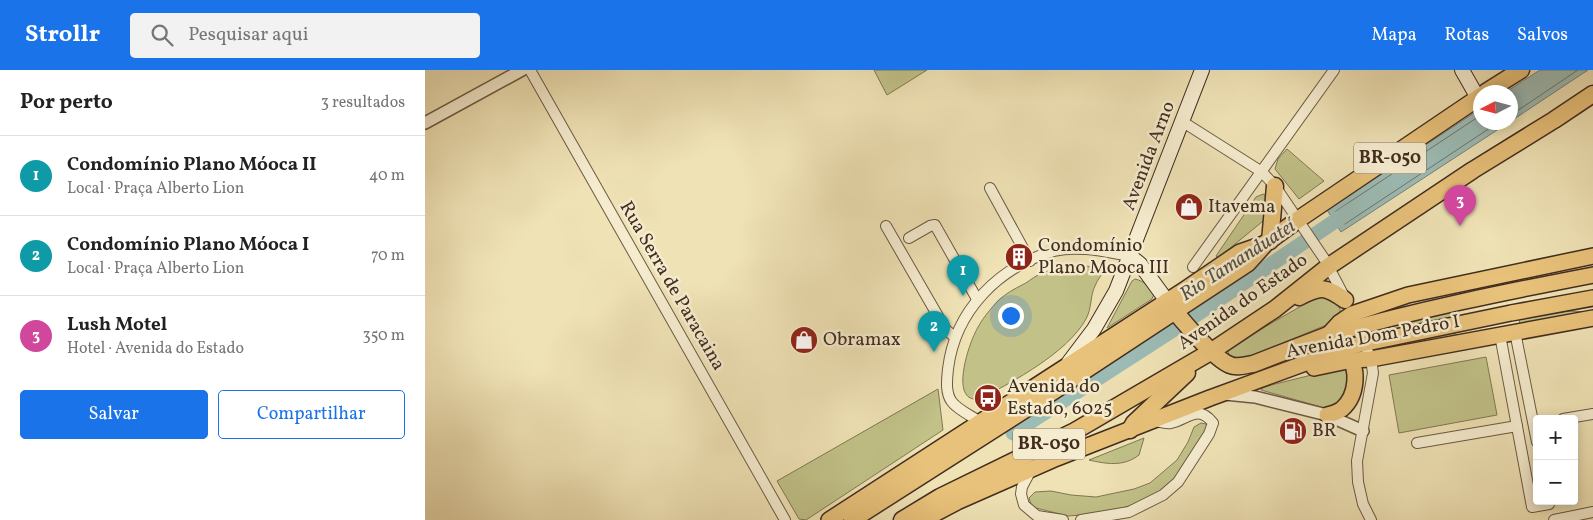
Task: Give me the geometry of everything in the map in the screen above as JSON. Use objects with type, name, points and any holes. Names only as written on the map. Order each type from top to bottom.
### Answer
[{"type":"highway","name":"Avenida do Estado","points":[[1498,85],[1521,70]]},
{"type":"highway","name":"Avenida do Estado","points":[[902,520],[940,497],[1075,431],[1212,351],[1275,309],[1327,263],[1593,94]]},
{"type":"highway","name":"Avenida do Estado","points":[[851,520],[1171,306],[1248,263],[1268,242],[1301,222],[1473,101]]},
{"type":"highway","points":[[1268,242],[1275,186]]},
{"type":"highway","points":[[1275,309],[1315,289],[1330,289],[1351,314]]},
{"type":"highway","points":[[1171,306],[1212,351],[1231,366],[1253,364],[1328,335]]},
{"type":"highway","points":[[1130,430],[1188,373],[1192,363]]},
{"type":"main road","name":"Avenida Arno","points":[[1065,366],[1085,342],[1105,313],[1130,256],[1202,70]]},
{"type":"main road","points":[[1462,70],[1474,85]]},
{"type":"main road","points":[[1130,256],[1140,264],[1171,306]]},
{"type":"main road","name":"Avenida Dom Pedro I","points":[[1328,335],[1351,314],[1408,295],[1593,256]]},
{"type":"main road","points":[[1573,279],[1593,260]]},
{"type":"main road","name":"Avenida Dom Pedro I","points":[[1351,314],[1453,304],[1593,275]]},
{"type":"main road","points":[[1515,332],[1511,313],[1517,301],[1545,284]]},
{"type":"main road","name":"Avenida Dom Pedro I","points":[[1350,361],[1364,344],[1593,298]]},
{"type":"main road","points":[[1567,303],[1593,311]]},
{"type":"main road","points":[[1453,304],[1496,317],[1500,335]]},
{"type":"main road","name":"Avenida do Estado","points":[[829,520],[1065,366],[1171,306]]},
{"type":"main road","name":"Avenida Dom Pedro I","points":[[1130,430],[1276,374],[1371,359],[1593,318]]},
{"type":"main road","points":[[1328,335],[1350,361],[1359,381],[1360,390],[1358,398],[1349,412],[1332,417]]},
{"type":"main road","points":[[923,520],[957,502],[1031,469],[1130,430]]},
{"type":"street","points":[[425,123],[522,70]]},
{"type":"street","name":"Rua Serra de Paracaina","points":[[530,70],[785,520]]},
{"type":"street","points":[[1193,267],[1334,70]]},
{"type":"street","points":[[1183,122],[1262,172],[1275,186],[1301,222],[1327,263],[1371,359],[1373,374],[1357,461],[1357,472],[1363,504],[1371,520]]},
{"type":"street","points":[[990,188],[1030,261]]},
{"type":"street","points":[[909,238],[935,225],[977,299]]},
{"type":"street","points":[[886,226],[946,330],[955,337]]},
{"type":"street","points":[[980,422],[952,403],[948,393],[947,375],[955,337],[965,316],[977,299],[1004,276],[1030,261],[1056,251],[1080,248],[1130,256]]},
{"type":"street","points":[[1515,332],[1533,423]]},
{"type":"street","points":[[1500,335],[1532,507],[1543,505]]},
{"type":"street","points":[[1224,394],[1255,397],[1332,417],[1363,431]]},
{"type":"street","points":[[1514,412],[1530,408]]},
{"type":"street","points":[[1081,520],[1129,512],[1163,495],[1178,482],[1209,434],[1213,423],[1205,414],[1197,413],[1169,423],[1155,421]]},
{"type":"street","points":[[1578,416],[1593,414]]},
{"type":"street","points":[[1417,443],[1517,426]]},
{"type":"street","points":[[1521,446],[1533,443]]},
{"type":"street","points":[[1031,469],[1022,487],[1021,494],[1024,505],[1037,516],[1063,520]]},
{"type":"street","points":[[1554,520],[1593,512]]},
{"type":"green space","points":[[874,70],[927,70],[887,95]]},
{"type":"green space","points":[[1287,149],[1324,181],[1299,199],[1275,169],[1278,159]]},
{"type":"green space","points":[[1263,194],[1268,197],[1268,217],[1218,258],[1216,256],[1256,197]]},
{"type":"green space","points":[[1079,265],[1105,269],[1093,290],[1088,315],[1077,331],[1053,355],[1008,384],[980,399],[971,398],[965,393],[963,373],[968,350],[975,333],[989,311],[1005,295],[1038,275],[1063,267]]},
{"type":"green space","points":[[1135,279],[1144,283],[1150,289],[1154,294],[1152,299],[1107,328],[1132,281]]},
{"type":"green space","points":[[1322,294],[1333,297],[1340,309],[1340,317],[1336,321],[1244,359],[1239,360],[1229,356],[1228,351],[1230,347]]},
{"type":"green space","points":[[1567,311],[1592,312],[1520,324],[1519,319]]},
{"type":"green space","points":[[1451,312],[1452,317],[1383,332],[1382,328]]},
{"type":"green space","points":[[1455,332],[1455,336],[1387,349],[1386,345]]},
{"type":"green space","points":[[1486,357],[1497,415],[1399,433],[1389,375]]},
{"type":"green space","points":[[1344,367],[1351,371],[1345,401],[1328,409],[1261,390],[1263,387]]},
{"type":"green space","points":[[938,389],[943,430],[806,520],[799,519],[777,481]]},
{"type":"green space","points":[[1201,423],[1207,426],[1202,440],[1173,482],[1158,494],[1141,502],[1107,513],[1068,516],[1032,507],[1029,498],[1035,492],[1051,491],[1096,497],[1134,489],[1150,483],[1177,460],[1188,442],[1194,427]]},
{"type":"green space","points":[[1144,438],[1139,455],[1133,459],[1115,464],[1089,460]]},
{"type":"water","points":[[1540,70],[1588,70],[1518,116],[1517,85]]},
{"type":"water","name":"Rio Tamanduateí","points":[[1473,114],[1473,130],[1497,130],[1341,232],[1327,210]]},
{"type":"waterway","name":"Rio Tamanduateí","points":[[1013,433],[1187,321],[1350,211]]},
{"type":"place","name":"Itavema","points":[[1189,207]]},
{"type":"place","name":"Lush Motel","points":[[1460,226]]},
{"type":"place","name":"Condomínio Plano Mooca III","points":[[1019,257]]},
{"type":"place","name":"Condomínio Plano Móoca II","points":[[963,296]]},
{"type":"place","name":"Obramax","points":[[804,340]]},
{"type":"place","name":"Condomínio Plano Móoca I","points":[[934,352]]},
{"type":"place","name":"Avenida do Estado, 6025","points":[[988,398]]},
{"type":"place","name":"BR","points":[[1293,431]]}]
